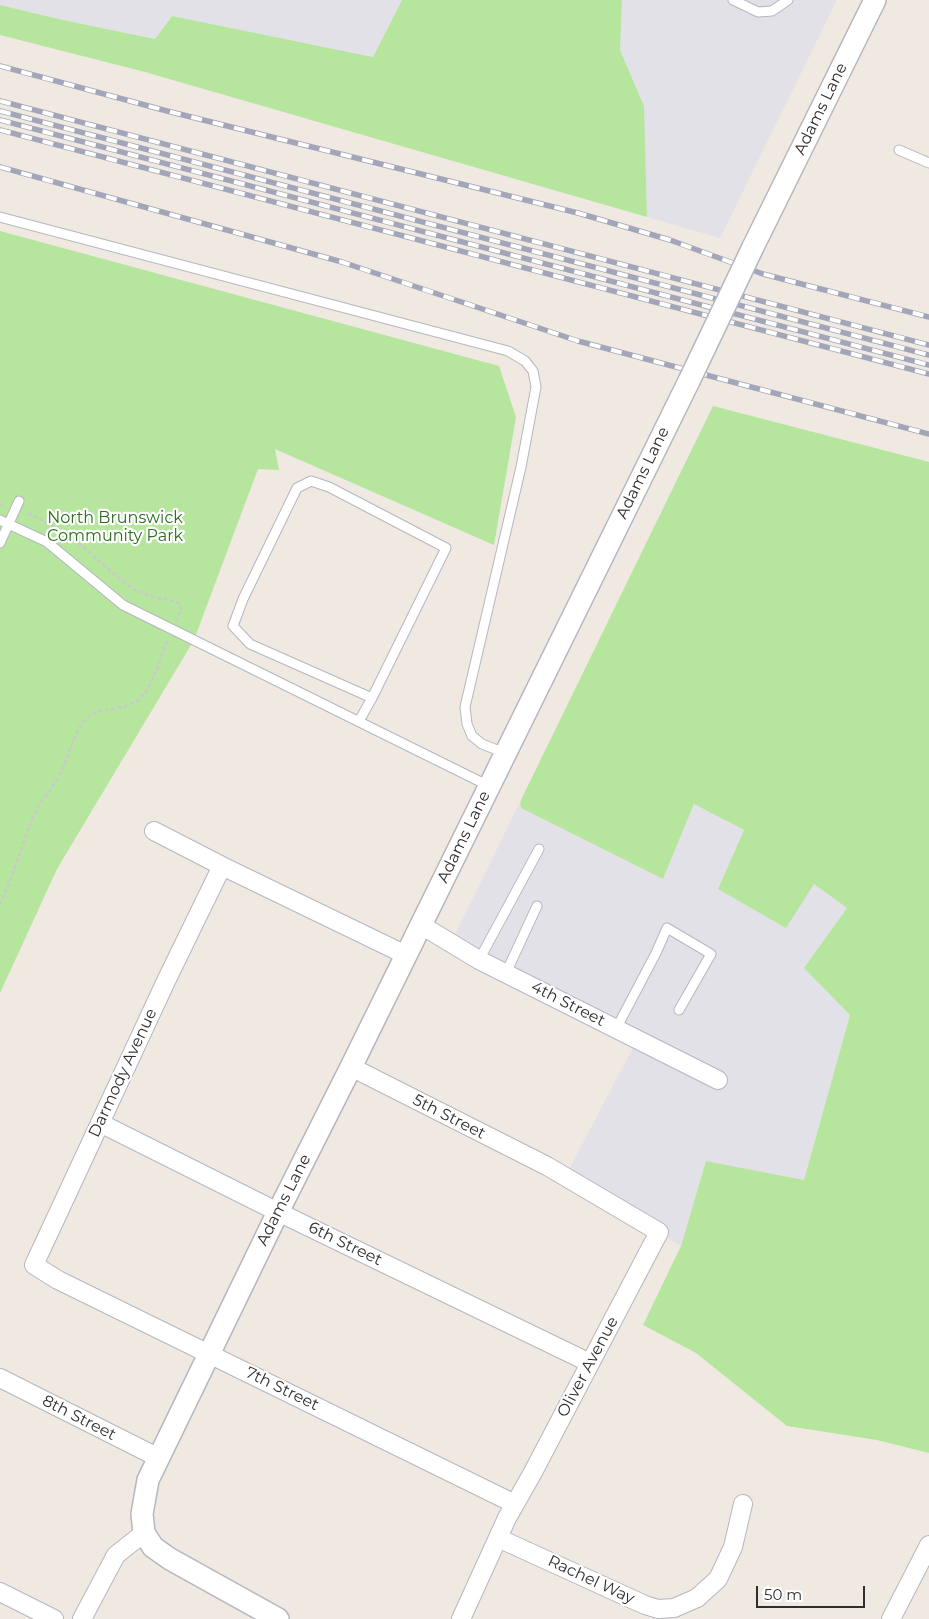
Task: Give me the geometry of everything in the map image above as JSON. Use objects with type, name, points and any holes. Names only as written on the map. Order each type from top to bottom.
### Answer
[{"type":"street","name":"Adams Lane","points":[[144,1533],[142,1514],[148,1480],[278,1212],[352,1067],[689,381],[874,0]]},
{"type":"street","points":[[154,830],[222,866],[406,956]]},
{"type":"street","name":"Darmody Avenue","points":[[50,1275],[34,1265],[222,866]]},
{"type":"street","name":"4th Street","points":[[421,925],[479,960],[718,1080]]},
{"type":"street","name":"5th Street","points":[[352,1067],[547,1166]]},
{"type":"street","name":"6th Street","points":[[100,1123],[278,1212],[590,1363]]},
{"type":"street","name":"Oliver Avenue","points":[[461,1619],[515,1504],[659,1232],[547,1166]]},
{"type":"street","name":"7th Street","points":[[50,1275],[515,1504]]},
{"type":"street","name":"8th Street","points":[[0,1378],[159,1458]]},
{"type":"street","name":"Rachel Way","points":[[498,1538],[644,1605],[658,1609],[674,1608],[697,1598],[718,1579],[733,1547],[743,1504]]},
{"type":"street","points":[[82,1619],[116,1555],[144,1533],[153,1547],[170,1559],[278,1619]]},
{"type":"street","points":[[891,1619],[929,1545]]},
{"type":"street","points":[[0,1592],[54,1619]]},
{"type":"lane","points":[[734,0],[758,12],[772,11],[788,0]]},
{"type":"lane","points":[[900,150],[929,163]]},
{"type":"lane","points":[[0,217],[508,351],[525,361],[533,370],[536,387],[517,486],[465,707],[467,724],[472,736],[482,744],[505,753]]},
{"type":"lane","points":[[360,721],[372,698],[446,548],[329,487],[310,481],[297,488],[243,599],[233,626],[250,644],[372,698]]},
{"type":"lane","points":[[0,543],[19,501]]},
{"type":"lane","points":[[0,520],[47,542],[123,605],[490,786]]},
{"type":"lane","points":[[479,960],[539,849]]},
{"type":"lane","points":[[506,973],[537,906]]},
{"type":"lane","points":[[616,1029],[648,970],[667,928],[711,954],[679,1010]]},
{"type":"path","points":[[28,513],[57,528],[76,541],[133,589],[156,598],[179,603],[181,612],[175,621]]},
{"type":"path","points":[[0,905],[14,872],[32,818],[62,770],[80,727],[91,715],[100,711],[127,706],[137,701],[145,693],[152,681],[168,638]]},
{"type":"shaded area","points":[[0,0],[402,0],[373,57],[172,16],[155,39],[0,5]]},
{"type":"shaded area","points":[[622,0],[837,0],[720,238],[647,217],[644,106],[620,50]]},
{"type":"shaded area","points":[[520,802],[521,808],[663,879],[694,804],[744,830],[718,889],[814,884],[847,908],[804,968],[850,1015],[804,1180],[706,1161],[681,1246],[564,1179],[637,1040],[450,945]]},
{"type":"green space","points":[[402,0],[622,0],[620,50],[644,106],[647,217],[145,72],[0,35],[0,5],[155,39],[172,16],[373,57]]},
{"type":"green space","name":"North Brunswick Community Park","points":[[0,231],[499,366],[516,417],[494,545],[275,449],[279,470],[258,469],[194,640],[57,869],[0,993]]},
{"type":"green space","points":[[713,406],[929,462],[929,1453],[877,1440],[787,1426],[696,1353],[643,1325],[681,1246],[706,1161],[804,1180],[850,1015],[804,968],[847,908],[814,884],[786,928],[718,889],[744,830],[694,804],[663,879],[521,808],[520,802]]},
{"type":"railway","points":[[0,66],[167,111],[578,213],[670,240],[763,274],[929,317]]},
{"type":"railway","points":[[0,101],[929,345]]},
{"type":"railway","points":[[0,111],[929,355]]},
{"type":"railway","points":[[0,120],[929,365]]},
{"type":"railway","points":[[0,130],[929,374]]},
{"type":"railway","points":[[0,167],[342,262],[578,341],[929,434]]}]
